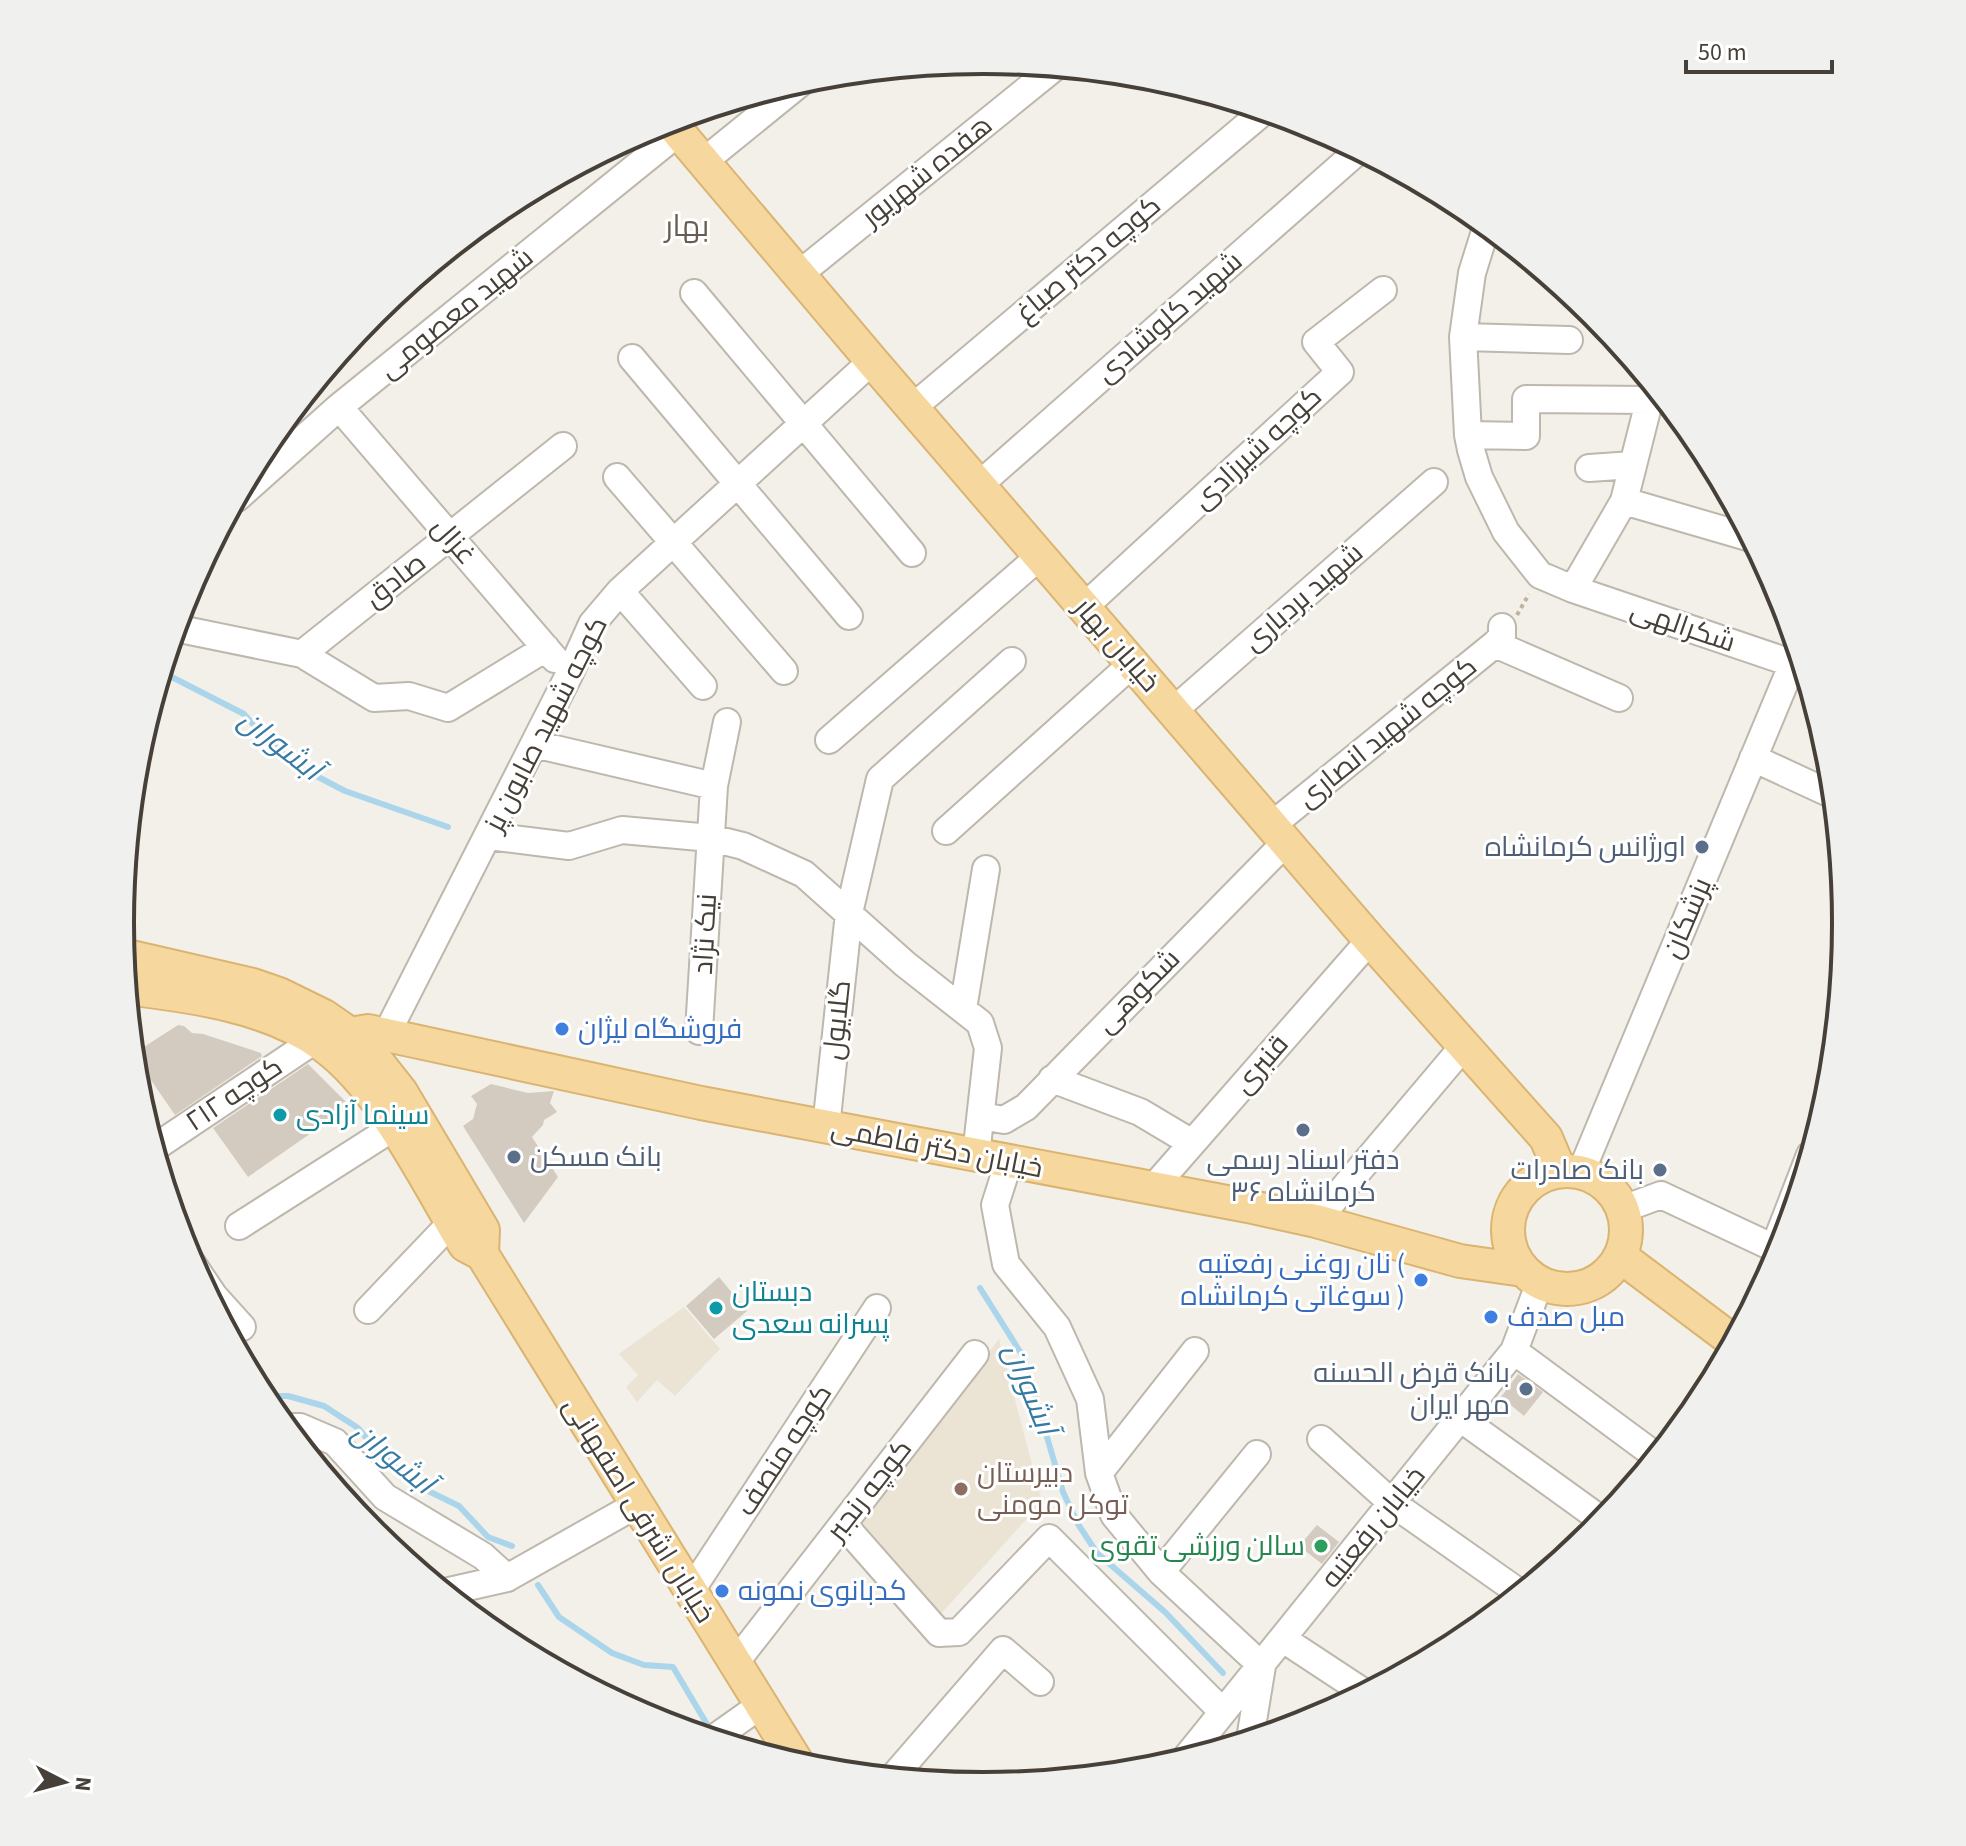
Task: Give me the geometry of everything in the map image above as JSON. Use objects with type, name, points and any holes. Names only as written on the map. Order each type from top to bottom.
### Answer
[{"type":"main road","name":"خیابان بهار","points":[[678,131],[1370,940],[1546,1138],[1571,1172]]},
{"type":"main road","name":"خیابان اشرفی اصفهانی","points":[[135,958],[279,994],[324,1016],[371,1054],[465,1245],[482,1254],[789,1749]]},
{"type":"main road","name":"خیابان اشرفی اصفهانی","points":[[137,989],[224,1005],[265,1017],[315,1040],[402,1118],[483,1230],[482,1254]]},
{"type":"main road","name":"خیابان دکتر فاطمی","points":[[350,1034],[368,1031],[701,1103],[1316,1221],[1460,1261],[1532,1276]]},
{"type":"main road","points":[[402,1118],[414,1067],[423,1056],[443,1047]]},
{"type":"main road","points":[[1571,1172],[1598,1179],[1611,1189],[1623,1209],[1626,1225],[1620,1256],[1600,1279],[1586,1286],[1555,1288],[1532,1276],[1512,1252],[1508,1232],[1511,1212],[1527,1187],[1547,1174],[1571,1172]]},
{"type":"main road","points":[[1620,1256],[1725,1335]]},
{"type":"street","name":"هفده شهریور","points":[[798,275],[1043,76]]},
{"type":"street","points":[[703,162],[781,99]]},
{"type":"street","name":"کوچه دکتر صباغ","points":[[912,408],[1255,119]]},
{"type":"street","name":"شهید معصومی","points":[[261,476],[339,407],[661,138]]},
{"type":"street","name":"شهید کلوشادی","points":[[979,485],[1350,158]]},
{"type":"street","points":[[1483,237],[1472,273],[1463,337],[1468,435],[1479,477],[1506,532],[1540,575]]},
{"type":"street","name":"کوچه شیرزادی","points":[[1084,607],[1340,372],[1316,342],[1383,290]]},
{"type":"street","points":[[694,293],[912,553]]},
{"type":"street","points":[[1463,337],[1569,340]]},
{"type":"street","points":[[632,358],[849,616]]},
{"type":"street","name":"کوچه شهید صابون پز","points":[[386,1035],[592,624],[620,591],[872,361]]},
{"type":"street","points":[[1468,435],[1526,436],[1526,399],[1646,393]]},
{"type":"street","points":[[1573,589],[1624,501],[1650,397]]},
{"type":"street","name":"غزال","points":[[339,407],[569,675]]},
{"type":"street","name":"صادق","points":[[302,654],[563,446]]},
{"type":"street","points":[[1589,468],[1633,465]]},
{"type":"street","points":[[617,477],[784,671]]},
{"type":"street","name":"شهید بردباری","points":[[1173,711],[1434,482]]},
{"type":"street","points":[[1624,501],[1737,534]]},
{"type":"street","points":[[829,740],[1040,556]]},
{"type":"street","name":"شکرالهی","points":[[1540,575],[1791,663]]},
{"type":"street","points":[[620,591],[703,686]]},
{"type":"street","points":[[187,630],[302,654],[374,698],[409,696],[448,708],[546,648]]},
{"type":"street","points":[[1500,636],[1619,698]]},
{"type":"street","name":"کوچه شهید انصاری","points":[[1279,834],[1500,636]]},
{"type":"street","name":"گلایول","points":[[826,1127],[849,913],[880,779],[1012,661]]},
{"type":"street","points":[[946,831],[1132,664]]},
{"type":"street","name":"پزشکان","points":[[1571,1172],[1753,758],[1794,673]]},
{"type":"street","name":"نیک نژاد","points":[[699,1031],[714,786],[727,722]]},
{"type":"street","points":[[534,744],[714,786]]},
{"type":"street","points":[[1753,758],[1821,790]]},
{"type":"street","points":[[488,836],[569,846],[622,830],[711,838],[743,846],[804,874],[905,964],[980,1023],[988,1048],[976,1155]]},
{"type":"street","name":"شکوهی","points":[[981,1116],[1004,1120],[1026,1107],[1279,834]]},
{"type":"street","points":[[963,1009],[986,869]]},
{"type":"street","name":"قنبری","points":[[1153,1188],[1370,940]]},
{"type":"street","name":"کوچه ۲۱۲","points":[[163,1142],[315,1040]]},
{"type":"street","points":[[1316,1221],[1463,1047]]},
{"type":"street","points":[[1052,1079],[1140,1112],[1192,1143]]},
{"type":"street","points":[[239,1226],[402,1118]]},
{"type":"street","points":[[1009,1161],[995,1205],[1006,1264],[1057,1327],[1090,1399],[1099,1473],[1114,1515],[1161,1572],[1262,1666],[1252,1728]]},
{"type":"street","points":[[1623,1209],[1661,1195],[1768,1245]]},
{"type":"street","points":[[368,1310],[452,1222]]},
{"type":"street","name":"خیابان رفعتیه","points":[[1197,1745],[1514,1351],[1532,1276]]},
{"type":"street","name":"کوچه منصف","points":[[690,1592],[877,1308]]},
{"type":"street","points":[[230,1314],[242,1327]]},
{"type":"street","points":[[1099,1473],[1195,1351]]},
{"type":"street","points":[[1514,1351],[1648,1450]]},
{"type":"street","name":"کوچه رنجبر","points":[[735,1663],[975,1354]]},
{"type":"street","points":[[1460,1418],[1592,1513]]},
{"type":"street","points":[[300,1427],[335,1442],[385,1497],[483,1556],[507,1578]]},
{"type":"street","points":[[1321,1439],[1392,1503],[1512,1587]]},
{"type":"street","points":[[1161,1572],[1257,1454]]},
{"type":"street","points":[[457,1589],[507,1578],[636,1505]]},
{"type":"street","points":[[843,1524],[939,1633],[959,1632],[1049,1538],[1223,1712]]},
{"type":"street","points":[[1283,1639],[1354,1686]]},
{"type":"street","points":[[901,1768],[1003,1650],[1040,1682]]},
{"type":"street","points":[[724,1731],[761,1705]]},
{"type":"path","name":"کوچه شهید انصاری","points":[[1500,636],[1540,575]]},
{"type":"shaded area","points":[[684,1307],[720,1349],[675,1396],[657,1380],[637,1402],[626,1387],[638,1375],[619,1354]]},
{"type":"shaded area","name":"دبیرستان توکل مومنی","points":[[999,1339],[1042,1502],[939,1616],[857,1523]]},
{"type":"building","points":[[178,1025],[192,1033],[261,1053],[262,1056],[175,1115],[148,1075],[143,1047]]},
{"type":"building","name":"سینما آزادی","points":[[308,1064],[350,1106],[248,1177],[213,1128]]},
{"type":"building","name":"بانک مسکن","points":[[491,1084],[528,1093],[554,1091],[550,1103],[557,1112],[544,1120],[532,1137],[558,1177],[524,1223],[463,1126],[473,1119],[477,1104],[471,1096]]},
{"type":"building","name":"دبستان پسرانه سعدی","points":[[719,1277],[747,1311],[714,1339],[686,1306]]},
{"type":"building","name":"بانک قرض الحسنه مهر ایران","points":[[1518,1374],[1543,1392],[1524,1416],[1501,1397]]},
{"type":"building","name":"سالن ورزشی تقوی","points":[[1317,1525],[1339,1542],[1322,1564],[1299,1546]]},
{"type":"waterway","name":"آبشوران","points":[[171,677],[244,714],[269,742],[301,768],[345,791],[448,827]]},
{"type":"waterway","name":"آبشوران","points":[[980,1288],[1024,1358],[1063,1492],[1078,1524],[1097,1553],[1165,1612],[1223,1673]]},
{"type":"waterway","name":"آبشوران","points":[[278,1396],[324,1406],[358,1428],[380,1454],[416,1485],[459,1506],[488,1537],[512,1546]]},
{"type":"waterway","name":"آبشوران","points":[[538,1585],[559,1617],[612,1653],[644,1665],[673,1667],[708,1726]]},
{"type":"place","name":"اورژانس کرمانشاه","points":[[1702,847]]},
{"type":"place","name":"فروشگاه لیژان","points":[[562,1029]]},
{"type":"place","name":"سینما آزادی","points":[[280,1115]]},
{"type":"place","name":"دفتر اسناد رسمی ۳۶ کرمانشاه","points":[[1303,1130]]},
{"type":"place","name":"بانک مسکن","points":[[514,1157]]},
{"type":"place","name":"بانک صادرات","points":[[1660,1170]]},
{"type":"place","name":"نان روغنی رفعتیه ( سوغاتی کرمانشاه )","points":[[1421,1280]]},
{"type":"place","name":"دبستان پسرانه سعدی","points":[[716,1308]]},
{"type":"place","name":"مبل صدف","points":[[1491,1317]]},
{"type":"place","name":"بانک قرض الحسنه مهر ایران","points":[[1526,1389]]},
{"type":"place","name":"دبیرستان توکل مومنی","points":[[961,1489]]},
{"type":"place","name":"سالن ورزشی تقوی","points":[[1321,1546]]},
{"type":"place","name":"کدبانوی نمونه","points":[[722,1591]]},
{"type":"district","name":"بهار","points":[[687,226]]}]
